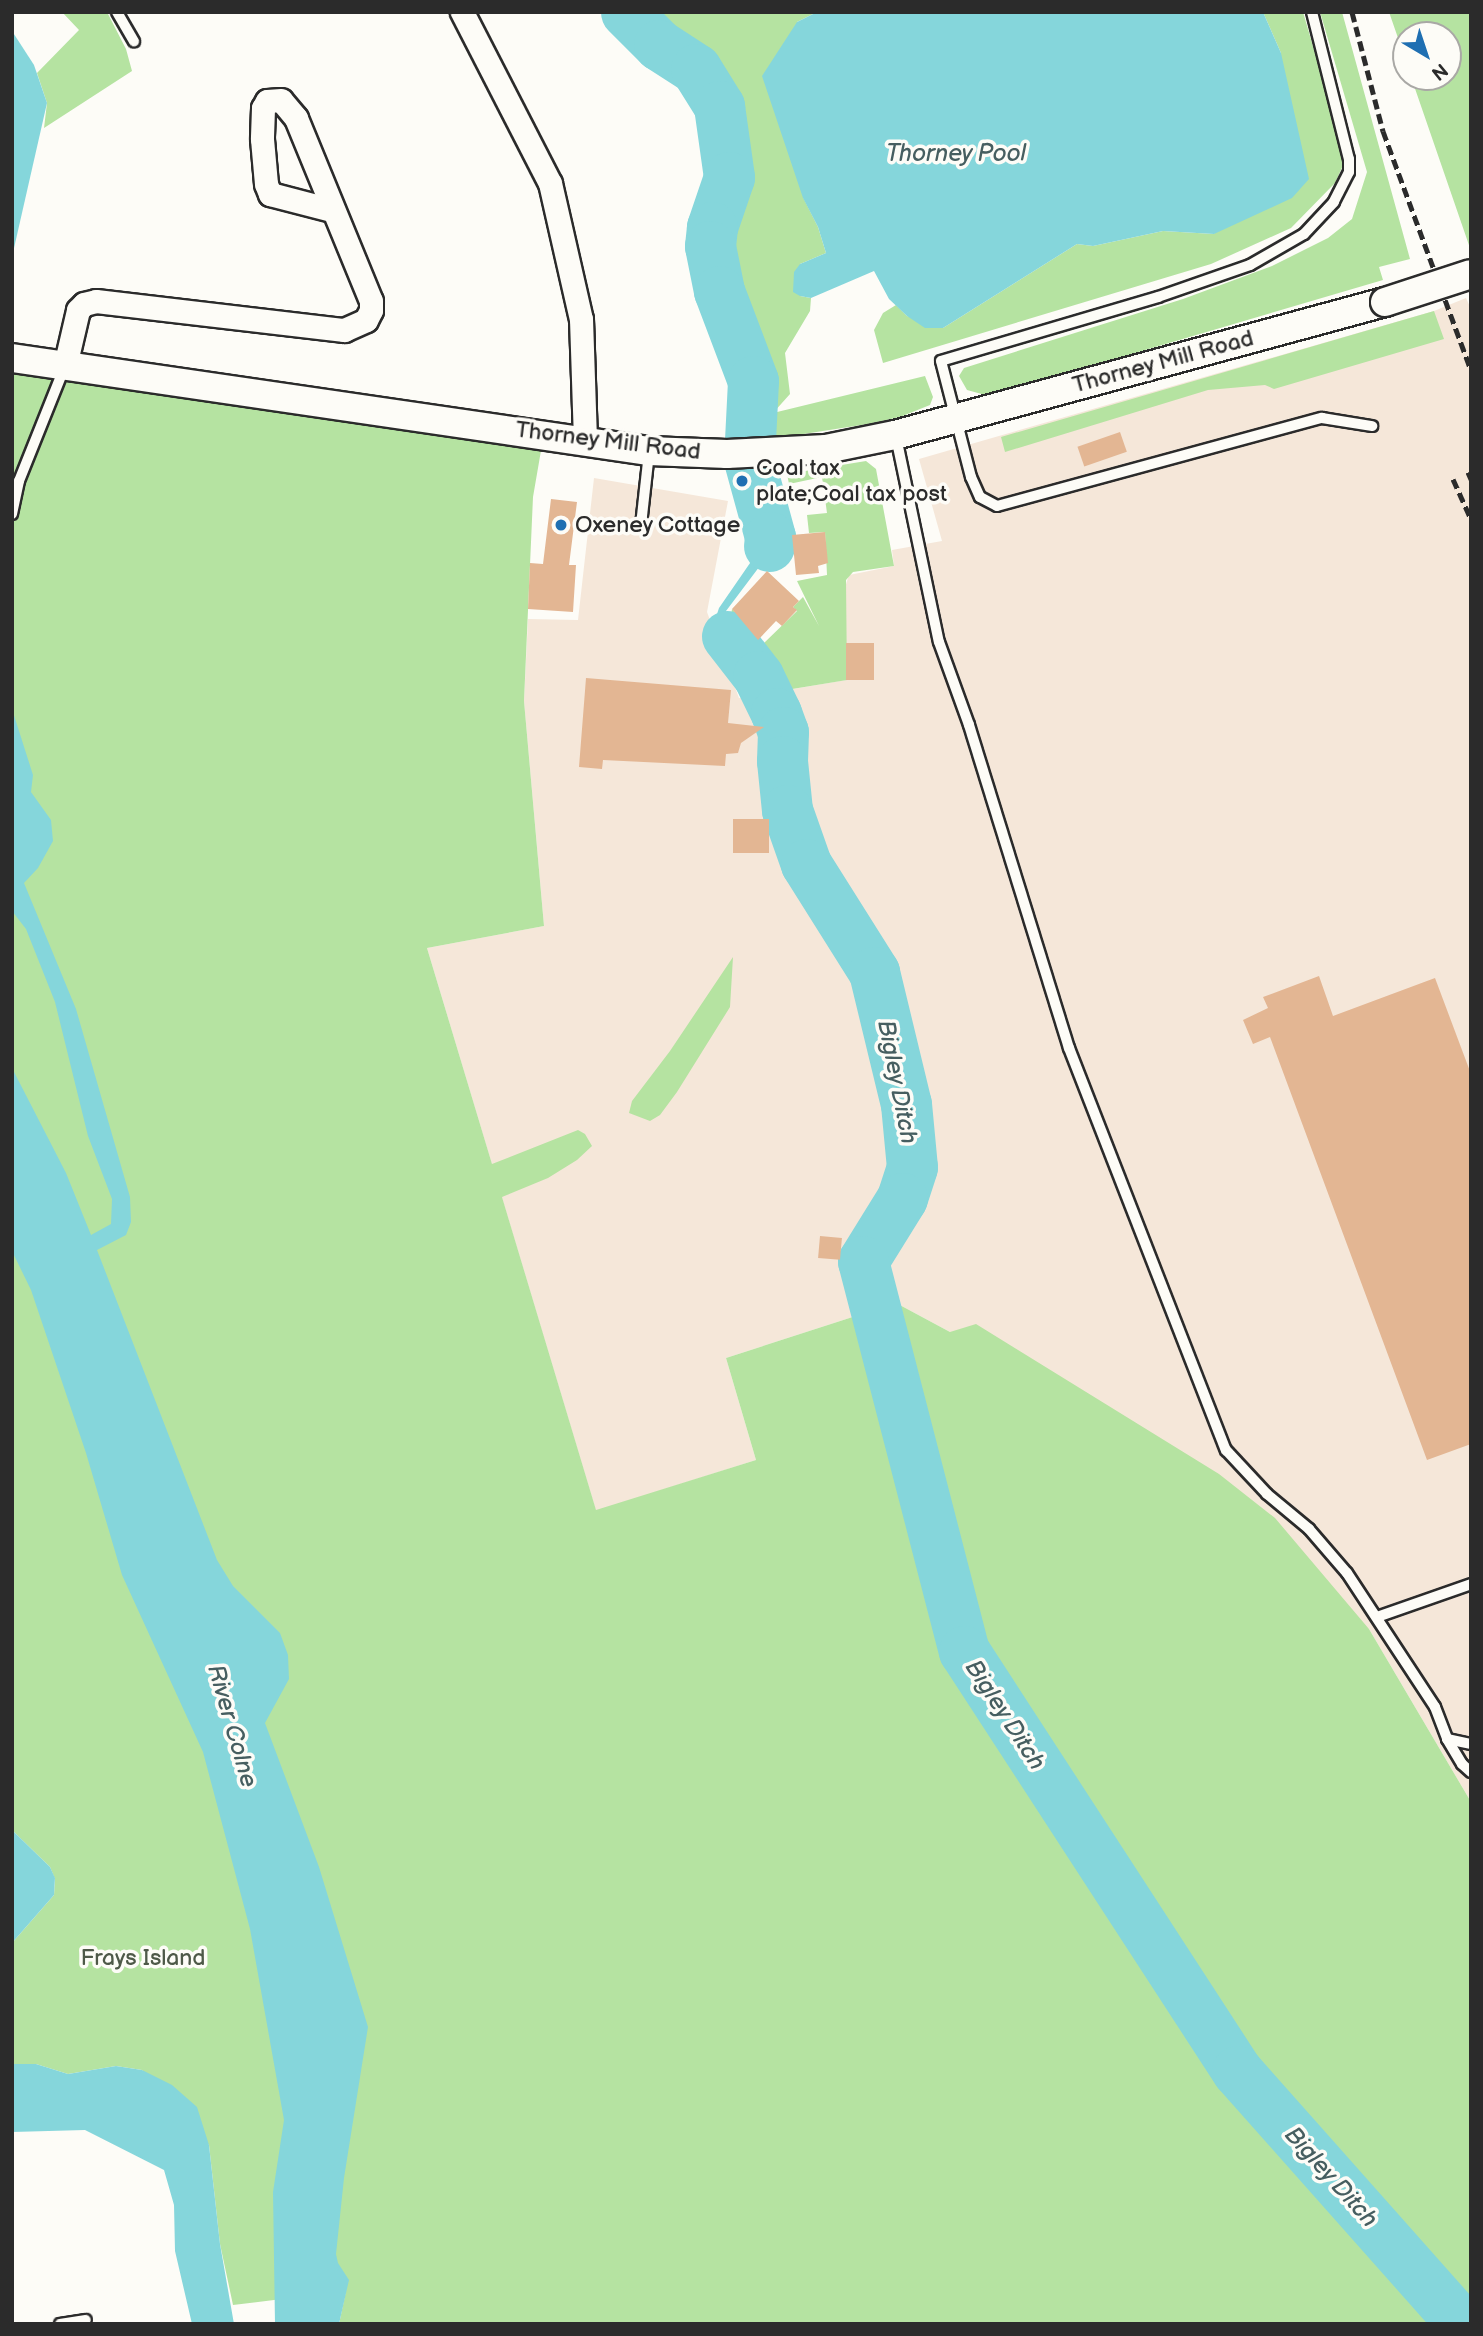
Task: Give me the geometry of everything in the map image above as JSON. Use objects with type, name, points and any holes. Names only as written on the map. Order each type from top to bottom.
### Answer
[{"type":"street","points":[[462,12],[550,183],[581,319],[585,441]]},
{"type":"street","points":[[65,366],[78,310],[84,304],[96,301],[344,330],[355,328],[366,320],[371,310],[371,301],[296,118],[281,100],[267,101],[263,108],[262,139],[266,184],[270,194],[332,210]]},
{"type":"street","name":"Thorney Mill Road","points":[[17,359],[649,451],[727,454],[826,449],[895,435],[1385,302],[1471,274]]},
{"type":"lane","points":[[117,12],[134,41]]},
{"type":"lane","points":[[1312,12],[1349,159],[1349,172],[1325,214],[1304,234],[1250,265],[1158,298],[941,361],[975,487],[980,497],[998,506],[1322,418],[1372,426]]},
{"type":"lane","points":[[12,514],[19,481],[56,402],[65,366]]},
{"type":"lane","points":[[895,435],[939,642],[969,725],[1069,1048],[1226,1450],[1268,1494],[1309,1529],[1347,1573],[1435,1707],[1447,1739],[1462,1764],[1471,1772]]},
{"type":"lane","points":[[641,525],[649,451]]},
{"type":"lane","points":[[1377,1618],[1471,1584]]},
{"type":"lane","points":[[1447,1739],[1471,1744]]},
{"type":"lane","points":[[60,2324],[86,2320]]},
{"type":"shaded area","points":[[1466,298],[1471,309],[1471,1802],[1369,1629],[950,1332],[896,1303],[726,1358],[756,1460],[596,1511],[427,948],[544,926],[524,701],[528,619],[578,620],[594,478],[728,501],[707,612],[739,698],[846,680],[844,590],[849,575],[894,566],[892,550],[942,541],[919,459],[1434,311]]},
{"type":"green space","points":[[62,12],[107,12],[126,49],[132,71],[44,128],[47,103],[37,73],[79,30]]},
{"type":"green space","points":[[637,12],[817,12],[797,22],[803,197],[818,227],[826,253],[800,264],[800,296],[811,298],[810,311],[785,353],[790,394],[773,413],[925,376],[933,397],[930,405],[900,417],[868,424],[797,435],[757,437],[761,374],[743,341],[724,290],[718,249],[719,224],[733,188],[735,161],[714,130],[709,102],[685,61],[663,46],[667,39]]},
{"type":"green space","points":[[1263,12],[1303,12],[1346,159],[1335,183],[1291,228],[1211,264],[883,363],[874,330],[883,313],[896,305],[907,316],[943,328],[1077,244],[1093,246],[1163,231],[1214,234],[1281,53]]},
{"type":"green space","points":[[1320,12],[1342,12],[1410,259],[1379,267],[1383,280],[989,396],[967,390],[959,376],[964,368],[1183,299],[1272,266],[1328,238],[1352,219],[1367,172]]},
{"type":"green space","points":[[1389,12],[1471,12],[1471,251],[1416,91],[1462,91],[1462,21],[1392,21]]},
{"type":"green space","points":[[1434,311],[1444,339],[1274,389],[1265,385],[1208,390],[1005,452],[1001,437]]},
{"type":"green space","name":"Frays Island","points":[[12,360],[543,439],[533,497],[524,701],[544,926],[427,948],[492,1164],[578,1130],[585,1134],[592,1146],[577,1160],[548,1178],[502,1197],[596,1510],[756,1460],[726,1358],[896,1303],[950,1332],[976,1324],[1219,1474],[1275,1518],[1369,1629],[1471,1802],[1471,2324],[339,2324],[346,2291],[233,2305],[220,2244],[209,2145],[142,2070],[116,2066],[68,2074],[36,2064],[12,2064],[12,1943],[54,1895],[55,1879],[50,1867],[12,1830],[12,523],[22,482],[12,513]]},
{"type":"green space","points":[[866,461],[876,469],[894,566],[853,572],[846,580],[847,680],[774,692],[770,674],[754,654],[746,651],[729,628],[732,609],[746,622],[743,626],[763,644],[797,611],[793,607],[803,597],[819,626],[797,581],[827,575],[825,532],[809,533],[807,515],[827,513],[822,477],[789,484],[787,474]]},
{"type":"green space","points":[[733,957],[730,1007],[677,1092],[660,1115],[650,1121],[629,1113],[632,1101],[670,1051]]},
{"type":"water","name":"Thorney Pool","points":[[817,12],[1263,12],[1281,53],[1309,179],[1292,198],[1214,234],[1163,231],[1093,246],[1077,244],[943,328],[925,328],[907,316],[889,299],[874,271],[811,298],[800,296],[793,292],[794,272],[800,264],[826,253],[818,227],[803,198],[762,76],[797,22]]},
{"type":"water","points":[[12,31],[34,65],[47,103],[12,257]]},
{"type":"water","points":[[765,477],[772,550],[726,611],[726,621],[746,651],[760,658],[770,674],[774,692],[761,694],[715,620],[719,608],[759,550],[763,534],[747,478]]},
{"type":"water","name":"River Colne","points":[[12,709],[33,775],[31,792],[51,820],[53,841],[38,868],[24,883],[76,1009],[130,1197],[131,1222],[126,1235],[97,1250],[217,1560],[233,1586],[280,1633],[288,1655],[289,1679],[265,1723],[319,1867],[368,2027],[344,2178],[336,2254],[338,2263],[349,2280],[339,2324],[275,2324],[273,2192],[284,2120],[250,1929],[203,1752],[122,1575],[86,1453],[31,1290],[12,1251],[12,1068],[66,1173],[91,1235],[111,1224],[112,1199],[88,1136],[55,1002],[26,929],[12,911]]},
{"type":"water","points":[[12,1830],[50,1867],[55,1878],[54,1895],[12,1943]]},
{"type":"water","points":[[12,2064],[36,2064],[68,2074],[116,2066],[142,2070],[172,2085],[197,2107],[209,2145],[220,2244],[234,2324],[192,2324],[175,2251],[174,2205],[164,2170],[85,2130],[12,2132]]},
{"type":"building","points":[[1120,432],[1127,452],[1084,467],[1077,447]]},
{"type":"building","points":[[551,499],[577,502],[569,565],[576,565],[573,612],[528,609],[530,563],[543,564]]},
{"type":"building","points":[[825,532],[828,563],[818,566],[819,573],[796,575],[792,535]]},
{"type":"building","points":[[767,571],[799,601],[793,607],[797,610],[782,626],[776,621],[758,640],[732,609]]},
{"type":"building","points":[[846,643],[874,643],[874,680],[846,680]]},
{"type":"building","points":[[586,678],[731,690],[728,723],[764,727],[741,743],[738,753],[726,754],[725,766],[603,760],[602,769],[579,767]]},
{"type":"building","points":[[733,819],[769,819],[769,853],[733,853]]},
{"type":"building","points":[[1319,976],[1333,1016],[1435,978],[1471,1074],[1471,1444],[1427,1460],[1270,1037],[1253,1044],[1243,1020],[1268,1008],[1263,997]]},
{"type":"building","points":[[820,1236],[842,1238],[840,1260],[818,1258]]},
{"type":"waterway","name":"Bigley Ditch","points":[[626,12],[659,45],[696,69],[719,106],[729,177],[712,227],[710,246],[719,291],[753,381],[749,460],[770,537],[769,546]]},
{"type":"waterway","name":"Bigley Ditch","points":[[727,636],[758,676],[776,713],[783,732],[782,761],[787,810],[806,864],[874,972],[906,1104],[912,1167],[902,1198],[863,1261],[964,1651],[1237,2071],[1462,2324]]},
{"type":"railway","points":[[1352,12],[1383,131],[1471,370]]},
{"type":"railway","points":[[1468,472],[1471,479]]},
{"type":"railway","points":[[1453,479],[1471,519]]},
{"type":"place","name":"Coal tax plate;Coal tax post","points":[[742,481]]},
{"type":"place","name":"Oxeney Cottage","points":[[561,525]]}]
